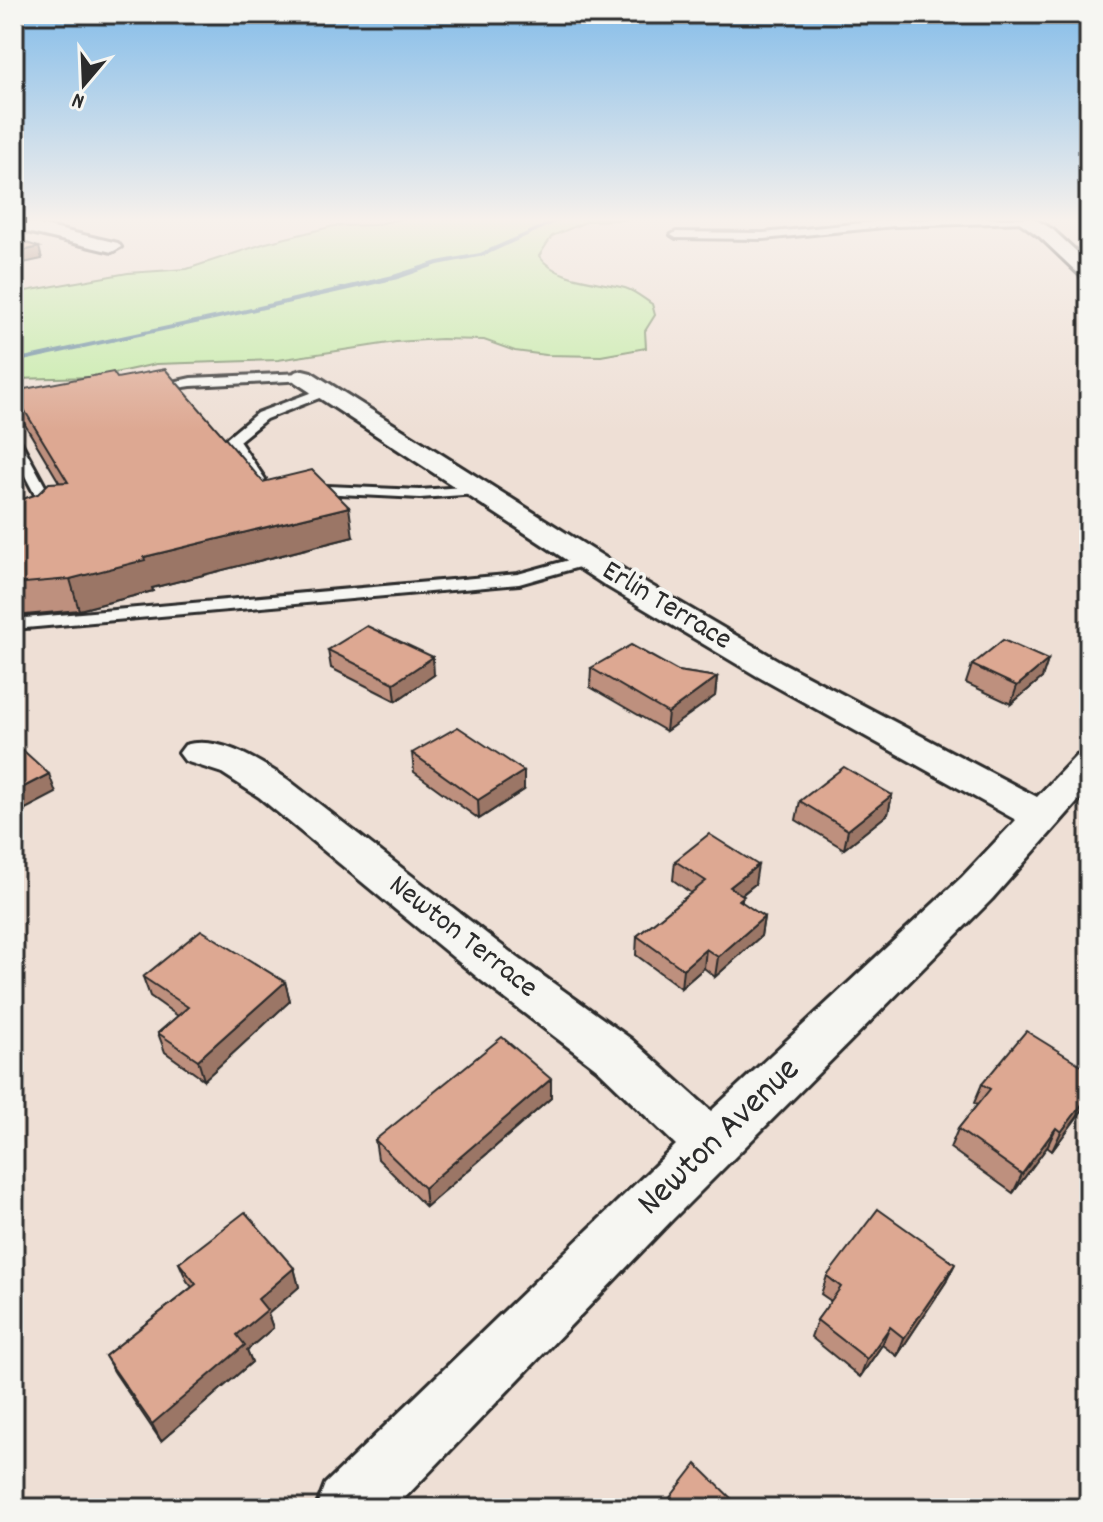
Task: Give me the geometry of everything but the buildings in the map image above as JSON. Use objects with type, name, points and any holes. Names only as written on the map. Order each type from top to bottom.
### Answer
[{"type":"street","name":"Erlin Terrace","points":[[313,384],[587,560],[769,669],[1042,817]]},
{"type":"street","name":"Newton Terrace","points":[[198,753],[235,764],[273,788],[498,968],[614,1054],[712,1145]]},
{"type":"street","name":"Newton Avenue","points":[[349,1508],[712,1145],[977,888],[1089,765]]},
{"type":"lane","points":[[131,391],[191,382],[313,384]]},
{"type":"lane","points":[[313,384],[276,409],[243,426],[232,441],[260,482],[280,486],[420,494],[477,490]]},
{"type":"lane","points":[[14,442],[50,508],[41,518],[14,526]]},
{"type":"lane","points":[[14,624],[519,579],[587,560]]},
{"type":"green space","points":[[37,289],[627,289],[652,304],[655,315],[645,331],[646,348],[601,356],[546,355],[515,351],[484,340],[441,339],[396,342],[278,360],[156,364],[96,377],[14,379],[14,293]]},
{"type":"waterway","points":[[14,361],[342,289]]}]
